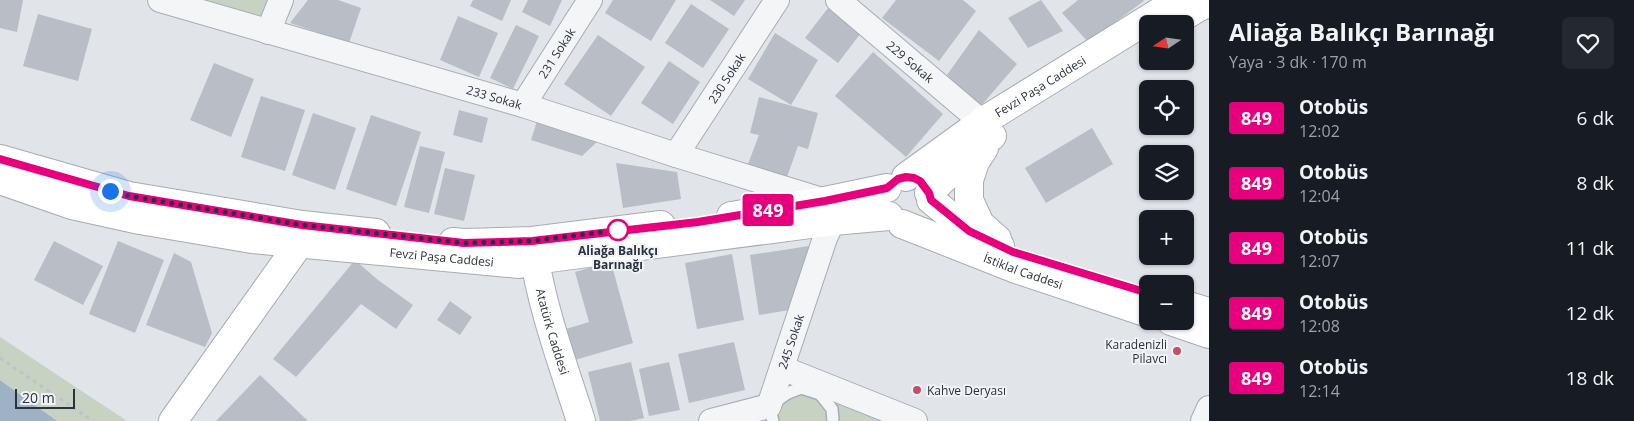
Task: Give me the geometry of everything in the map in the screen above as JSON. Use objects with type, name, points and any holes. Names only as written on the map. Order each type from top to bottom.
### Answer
[{"type":"street","name":"233 Sokak","points":[[160,0],[523,105],[676,155],[829,211]]},
{"type":"street","points":[[268,32],[281,0]]},
{"type":"street","name":"231 Sokak","points":[[523,105],[590,0]]},
{"type":"street","name":"230 Sokak","points":[[676,155],[777,0]]},
{"type":"street","name":"229 Sokak","points":[[838,0],[987,129]]},
{"type":"street","name":"Fevzi Paşa Caddesi","points":[[0,180],[72,205],[140,220],[252,239],[299,244],[525,252],[829,211],[916,223],[922,219],[930,207],[930,196],[972,151],[987,129],[1195,2]]},
{"type":"street","name":"Fevzi Paşa Caddesi","points":[[1181,15],[1195,2]]},
{"type":"street","name":"Fevzi Paşa Caddesi","points":[[829,211],[896,182],[1139,43]]},
{"type":"street","points":[[987,129],[969,180],[969,200],[980,224],[1013,252]]},
{"type":"street","name":"Fevzi Paşa Caddesi","points":[[0,159],[129,196],[302,225],[464,243],[525,252]]},
{"type":"street","points":[[895,220],[883,202],[896,182],[914,178],[920,181],[930,196]]},
{"type":"street","name":"İstiklal Caddesi","points":[[930,196],[969,231],[1013,252],[1139,291]]},
{"type":"street","name":"245 Sokak","points":[[771,414],[782,368],[826,238],[829,211]]},
{"type":"street","name":"İstiklal Caddesi","points":[[895,220],[1016,269],[1139,310]]},
{"type":"street","points":[[173,421],[299,244]]},
{"type":"street","name":"Atatürk Caddesi","points":[[525,252],[566,421]]},
{"type":"street","name":"Atatürk Caddesi","points":[[525,252],[581,421]]},
{"type":"street","points":[[1194,308],[1209,312]]},
{"type":"street","points":[[1194,329],[1209,334]]},
{"type":"street","points":[[782,368],[916,421]]},
{"type":"street","points":[[1203,421],[1209,408]]},
{"type":"street","points":[[711,421],[771,414]]},
{"type":"lane","points":[[771,414],[788,392],[801,388],[820,394],[832,408],[833,421]]},
{"type":"path","points":[[0,358],[93,421]]},
{"type":"green space","points":[[160,0],[281,0],[268,32]]},
{"type":"green space","points":[[0,337],[127,421],[57,421],[0,380]]},
{"type":"green space","points":[[781,372],[907,421],[758,421]]},
{"type":"water","points":[[0,380],[57,421],[0,421]]},
{"type":"building","points":[[0,0],[23,0],[17,32],[0,28]]},
{"type":"building","points":[[308,0],[338,0],[361,8],[349,43],[290,23]]},
{"type":"building","points":[[473,0],[511,0],[502,21],[470,6]]},
{"type":"building","points":[[528,0],[562,0],[550,26],[522,12]]},
{"type":"building","points":[[613,0],[676,0],[651,41],[605,13]]},
{"type":"building","points":[[710,0],[745,0],[734,16]]},
{"type":"building","points":[[896,0],[963,0],[976,11],[939,61],[882,18]]},
{"type":"building","points":[[1041,0],[1063,31],[1028,48],[1008,18]]},
{"type":"building","points":[[1078,0],[1144,1],[1088,42],[1062,13]]},
{"type":"building","points":[[691,4],[729,29],[703,68],[665,43]]},
{"type":"building","points":[[828,8],[861,33],[838,63],[805,38]]},
{"type":"building","points":[[38,14],[92,29],[78,81],[23,66]]},
{"type":"building","points":[[458,16],[498,33],[479,77],[440,60]]},
{"type":"building","points":[[516,25],[539,36],[513,89],[490,78]]},
{"type":"building","points":[[979,30],[1017,64],[980,107],[947,75]]},
{"type":"building","points":[[775,33],[818,60],[791,105],[748,79]]},
{"type":"building","points":[[598,35],[645,67],[611,116],[564,84]]},
{"type":"building","points":[[873,52],[943,114],[906,157],[835,96]]},
{"type":"building","points":[[669,61],[700,82],[673,124],[641,103]]},
{"type":"building","points":[[214,63],[254,79],[231,137],[190,120]]},
{"type":"building","points":[[261,96],[305,110],[285,171],[241,157]]},
{"type":"building","points":[[759,97],[818,113],[808,149],[798,146],[787,177],[748,164],[759,135],[750,133]]},
{"type":"building","points":[[459,110],[488,118],[482,143],[453,135]]},
{"type":"building","points":[[313,113],[356,128],[335,190],[292,175]]},
{"type":"building","points":[[371,115],[421,132],[396,206],[346,189]]},
{"type":"building","points":[[537,121],[598,141],[582,156],[531,140]]},
{"type":"building","points":[[1092,128],[1113,164],[1046,203],[1025,168]]},
{"type":"building","points":[[420,146],[445,152],[429,213],[404,207]]},
{"type":"building","points":[[616,163],[677,172],[681,199],[623,208]]},
{"type":"building","points":[[445,168],[475,175],[464,221],[434,214]]},
{"type":"building","points":[[54,241],[103,266],[83,305],[34,280]]},
{"type":"building","points":[[118,241],[164,260],[135,333],[89,314]]},
{"type":"building","points":[[809,246],[790,310],[759,315],[750,255]]},
{"type":"building","points":[[174,253],[191,262],[212,333],[205,347],[146,325]]},
{"type":"building","points":[[732,254],[744,320],[697,329],[685,263]]},
{"type":"building","points":[[355,260],[378,280],[413,305],[396,329],[361,304],[296,377],[273,359]]},
{"type":"building","points":[[611,262],[633,343],[575,360],[566,329],[589,322],[575,272]]},
{"type":"building","points":[[450,301],[472,317],[460,335],[437,320]]},
{"type":"building","points":[[734,342],[745,390],[689,403],[678,354]]},
{"type":"building","points":[[631,362],[644,418],[631,421],[600,421],[588,372]]},
{"type":"building","points":[[669,362],[680,410],[649,416],[639,369]]},
{"type":"building","points":[[260,375],[308,421],[216,421]]},
{"type":"bus line","name":"849","points":[[0,159],[129,196],[302,225],[464,243],[532,241],[698,222],[825,201],[887,188],[892,182],[906,177],[920,181],[925,186],[931,200],[969,231],[1013,252],[1139,290]]},
{"type":"place","name":"Aliağa Balıkçı Barınağı","points":[[618,230]]},
{"type":"place","name":"Karadenizli Pilavcı","points":[[1177,351]]},
{"type":"place","name":"Kahve Deryası","points":[[917,390]]},
{"type":"route","points":[[110,191],[129,196],[302,225],[464,243],[532,241],[618,230]]}]
